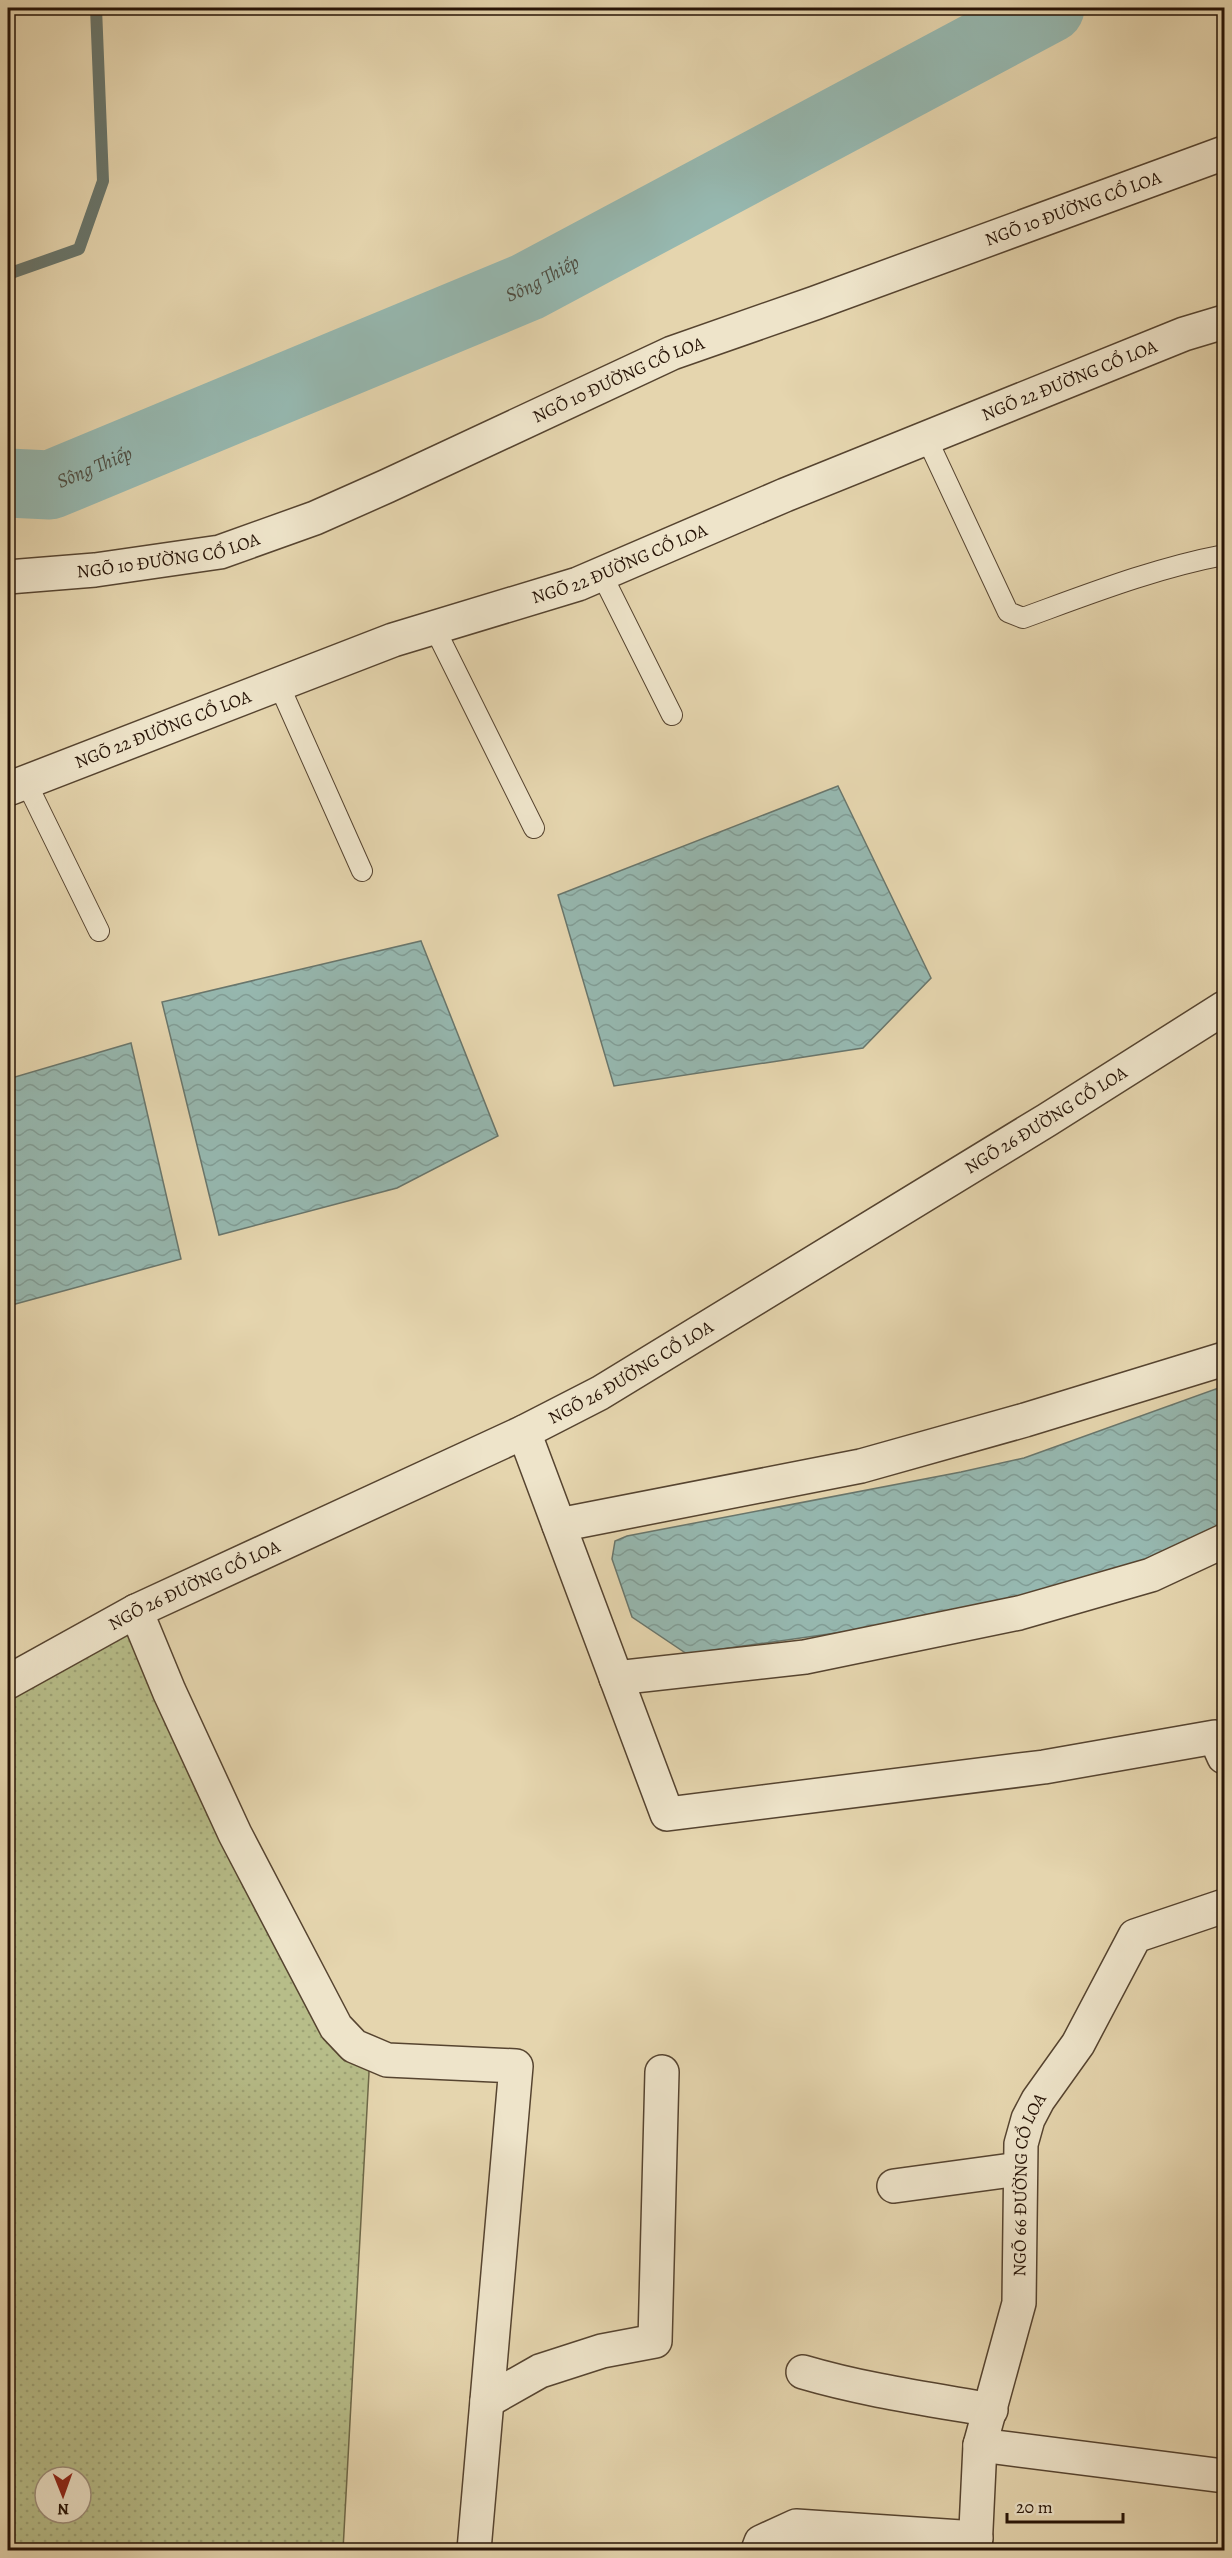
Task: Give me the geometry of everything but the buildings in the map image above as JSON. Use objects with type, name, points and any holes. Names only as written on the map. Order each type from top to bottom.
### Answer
[{"type":"street","name":"NGÕ 10 ĐƯỜNG CỔ LOA","points":[[8,577],[95,570],[220,552],[315,518],[377,491],[672,353],[1224,153]]},
{"type":"street","name":"NGÕ 22 ĐƯỜNG CỔ LOA","points":[[17,785],[393,640],[578,584],[926,437],[1184,334],[1224,322]]},
{"type":"street","name":"NGÕ 26 ĐƯỜNG CỔ LOA","points":[[8,1682],[136,1611],[524,1432],[600,1393],[766,1293],[1224,1008]]},
{"type":"street","points":[[559,1526],[861,1466],[1025,1420],[1224,1359]]},
{"type":"street","points":[[524,1432],[667,1814],[1044,1767],[1215,1737],[1224,1757]]},
{"type":"street","points":[[616,1678],[805,1657],[1019,1613],[1151,1575],[1224,1541]]},
{"type":"street","points":[[136,1611],[169,1691],[235,1834],[336,2027],[354,2046],[387,2060],[516,2066],[474,2550]]},
{"type":"street","name":"NGÕ 66 ĐƯỜNG CỔ LOA","points":[[975,2544],[980,2445],[1019,2303],[1021,2144],[1038,2100],[1078,2044],[1135,1936],[1224,1906]]},
{"type":"street","points":[[487,2401],[540,2371],[602,2350],[655,2341],[662,2072]]},
{"type":"street","points":[[894,2186],[1019,2169]]},
{"type":"street","points":[[803,2372],[859,2387],[991,2410]]},
{"type":"street","points":[[980,2445],[1224,2476]]},
{"type":"street","points":[[758,2550],[761,2542],[796,2526],[975,2544]]},
{"type":"lane","points":[[926,437],[1008,612],[1023,618],[1091,592],[1194,561],[1224,555]]},
{"type":"lane","points":[[601,573],[672,715]]},
{"type":"lane","points":[[434,627],[534,828]]},
{"type":"lane","points":[[279,685],[362,871]]},
{"type":"lane","points":[[17,785],[99,931]]},
{"type":"green space","points":[[136,1611],[323,2005],[370,2054],[343,2550],[8,2550],[8,1678]]},
{"type":"water","points":[[838,786],[931,978],[863,1048],[614,1086],[558,895]]},
{"type":"water","points":[[421,941],[498,1136],[397,1188],[219,1235],[162,1002]]},
{"type":"water","points":[[131,1043],[181,1259],[8,1306],[8,1079]]},
{"type":"water","points":[[1224,1386],[1224,1525],[1119,1572],[998,1610],[687,1654],[632,1617],[612,1559],[615,1541],[627,1536],[1024,1458]]},
{"type":"waterway","points":[[8,274],[79,249],[103,181],[96,8]]},
{"type":"waterway","name":"Sông Thiếp","points":[[8,483],[50,485],[527,287],[1050,8]]}]
